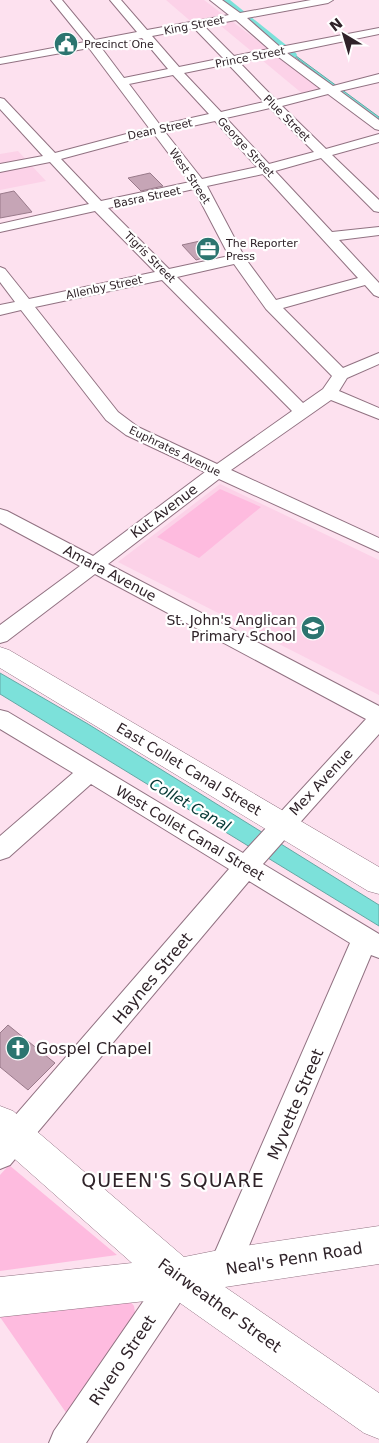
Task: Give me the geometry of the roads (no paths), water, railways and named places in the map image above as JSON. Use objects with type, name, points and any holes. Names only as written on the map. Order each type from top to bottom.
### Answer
[{"type":"street","name":"West Street","points":[[56,0],[93,44],[199,186],[238,259],[272,306],[342,376]]},
{"type":"street","name":"George Street","points":[[115,0],[177,72],[379,292]]},
{"type":"street","points":[[215,0],[245,15]]},
{"type":"street","points":[[232,0],[245,15],[286,50],[336,88],[379,126]]},
{"type":"street","name":"King Street","points":[[0,61],[328,0]]},
{"type":"street","name":"Plue Street","points":[[197,25],[273,104],[379,208]]},
{"type":"street","name":"Prince Street","points":[[121,82],[379,31]]},
{"type":"street","name":"Dean Street","points":[[0,168],[52,158],[115,139],[218,117],[379,78]]},
{"type":"street","points":[[336,88],[379,112]]},
{"type":"street","name":"Tigris Street","points":[[0,102],[99,207],[301,411]]},
{"type":"street","name":"Basra Street","points":[[0,228],[199,186],[324,155],[379,138]]},
{"type":"street","points":[[329,237],[379,231]]},
{"type":"street","name":"Allenby Street","points":[[0,310],[238,259]]},
{"type":"street","name":"Euphrates Avenue","points":[[0,272],[112,416],[132,432],[379,546]]},
{"type":"street","points":[[272,306],[367,280]]},
{"type":"street","name":"Kut Avenue","points":[[0,636],[93,564],[328,393],[342,376],[379,358]]},
{"type":"street","points":[[328,393],[379,414]]},
{"type":"street","name":"Amara Avenue","points":[[0,515],[379,718]]},
{"type":"street","name":"East Collet Canal Street","points":[[0,656],[264,845],[379,882]]},
{"type":"street","name":"West Collet Canal Street","points":[[0,718],[89,772],[264,845],[372,943]]},
{"type":"street","name":"Mex Avenue","points":[[264,845],[379,718]]},
{"type":"street","points":[[0,850],[89,772]]},
{"type":"street","name":"Haynes Street","points":[[5,1138],[264,845]]},
{"type":"street","name":"Myvette Street","points":[[224,1268],[372,943]]},
{"type":"street","name":"Fairweather Street","points":[[5,1138],[178,1278],[379,1418]]},
{"type":"street","name":"Neal's Penn Road","points":[[0,1297],[178,1278],[224,1268],[379,1245]]},
{"type":"street","name":"Rivero Street","points":[[66,1443],[178,1278]]},
{"type":"water","points":[[235,11],[379,117],[379,121]]},
{"type":"water","name":"Collet Canal","points":[[0,673],[88,724],[379,905],[379,926],[0,694]]},
{"type":"waterway","points":[[224,0],[292,55]]},
{"type":"place","name":"Precinct One","points":[[66,44]]},
{"type":"place","name":"The Reporter Press","points":[[208,249]]},
{"type":"place","name":"St. John's Anglican Primary School","points":[[313,628]]},
{"type":"place","name":"Gospel Chapel","points":[[18,1048]]},
{"type":"district","name":"QUEEN'S SQUARE","points":[[173,1180]]}]
